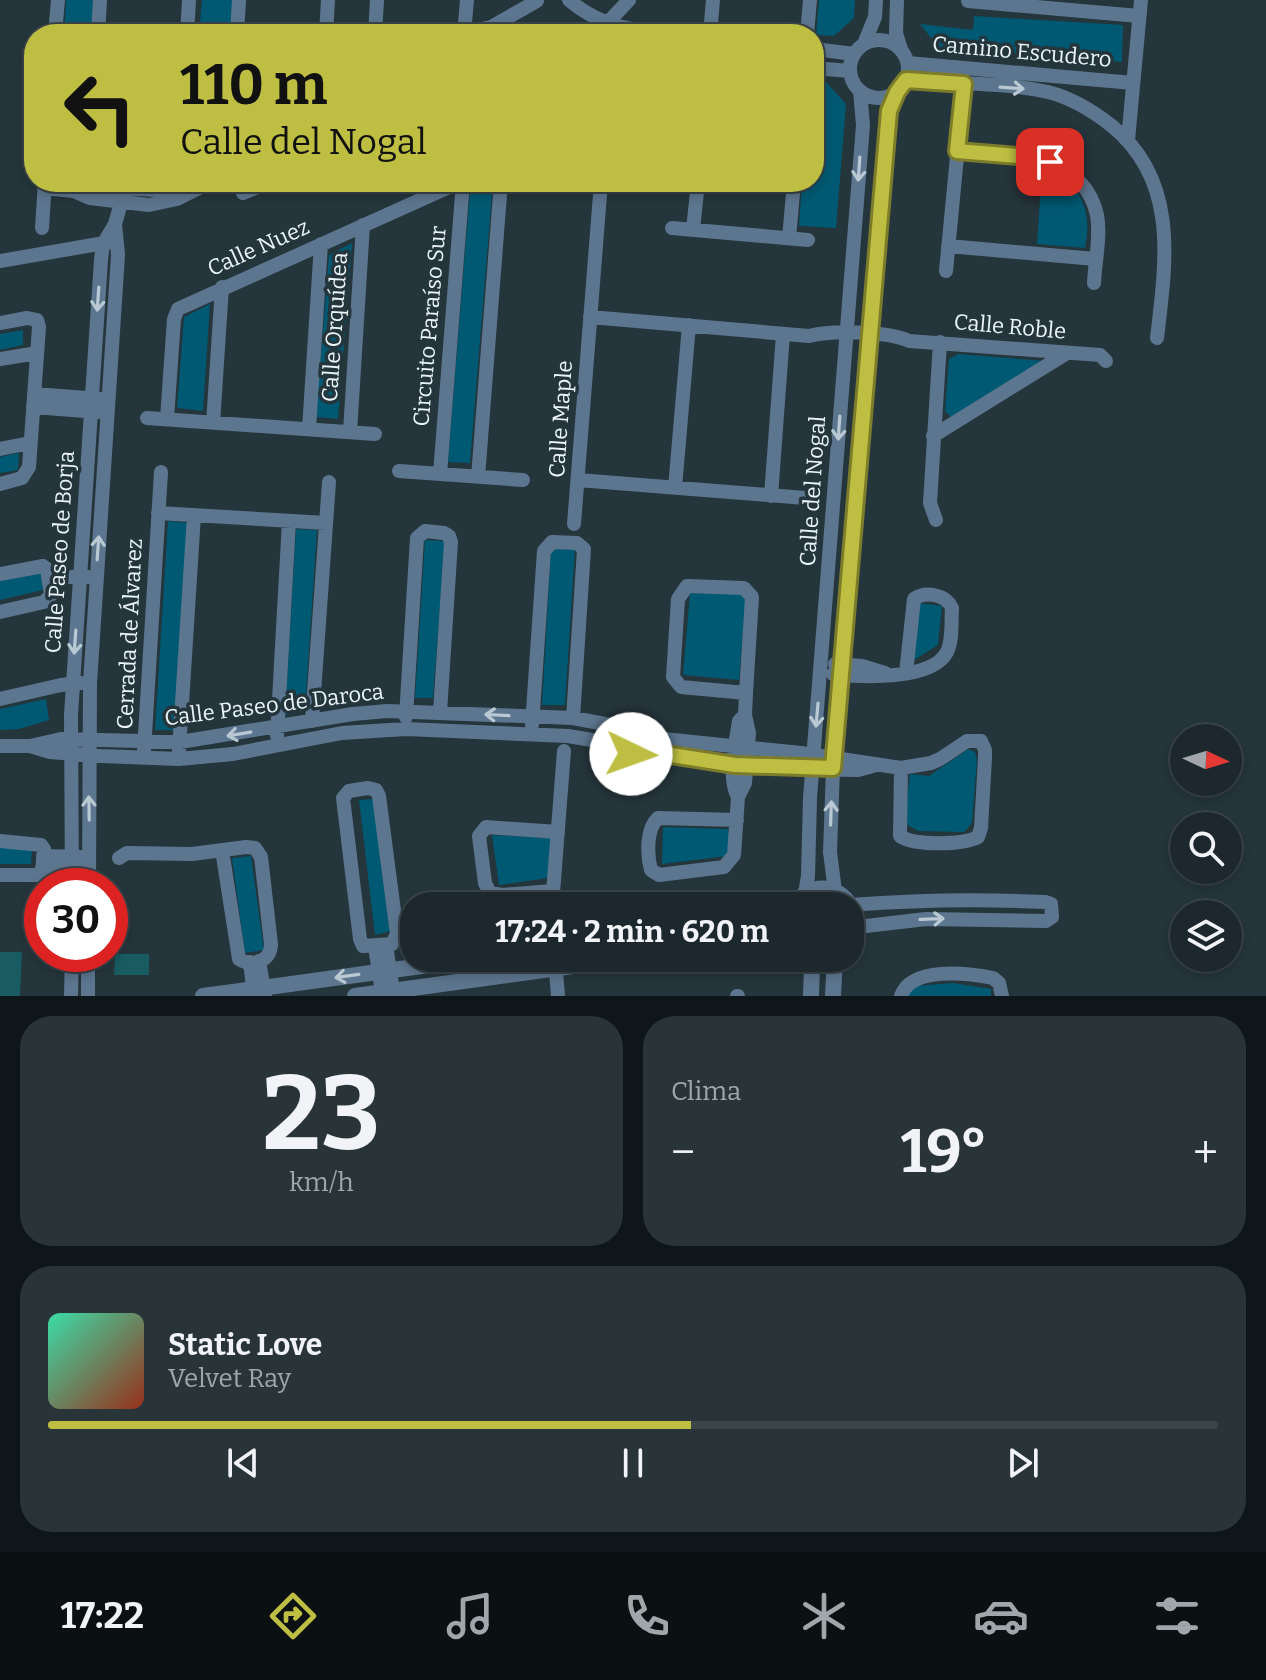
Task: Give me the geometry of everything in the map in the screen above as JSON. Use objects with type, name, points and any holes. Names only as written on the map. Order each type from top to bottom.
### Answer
[{"type":"street","points":[[56,24],[58,0]]},
{"type":"street","points":[[99,24],[100,0]]},
{"type":"street","points":[[188,24],[189,0]]},
{"type":"street","points":[[238,24],[239,0]]},
{"type":"street","points":[[327,24],[328,0]]},
{"type":"street","points":[[376,24],[377,0]]},
{"type":"street","points":[[465,24],[467,0]]},
{"type":"street","points":[[569,0],[597,24]]},
{"type":"street","points":[[611,24],[629,0]]},
{"type":"street","points":[[711,24],[713,0]]},
{"type":"street","points":[[808,24],[810,0]]},
{"type":"street","points":[[876,0],[875,17],[850,71],[860,91],[879,98],[902,86],[904,56],[896,33],[897,0]]},
{"type":"street","points":[[1128,140],[1141,0]]},
{"type":"street","points":[[496,24],[537,1]]},
{"type":"street","points":[[968,4],[1139,16]]},
{"type":"street","points":[[824,49],[859,49],[871,41],[887,41],[904,56]]},
{"type":"street","name":"Camino Escudero","points":[[904,56],[1133,83]]},
{"type":"street","points":[[824,69],[850,71]]},
{"type":"street","points":[[946,271],[964,84]]},
{"type":"street","name":"Camino Escudero","points":[[902,86],[964,84],[1033,89],[1063,96],[1097,114],[1128,140],[1154,182],[1163,214],[1163,288],[1157,338]]},
{"type":"street","name":"Calle del Nogal","points":[[835,891],[830,852],[841,670],[887,125],[902,86]]},
{"type":"street","name":"Calle del Nogal","points":[[803,892],[808,876],[813,762],[863,125],[860,91]]},
{"type":"street","points":[[957,151],[1029,157],[1063,169],[1085,191],[1096,213],[1094,283]]},
{"type":"street","points":[[42,228],[45,192]]},
{"type":"street","points":[[104,192],[123,196],[166,192]]},
{"type":"street","name":"Calle Nuez","points":[[167,419],[175,313],[186,303],[438,192]]},
{"type":"street","name":"Circuito Paraíso Sur","points":[[440,474],[460,192]]},
{"type":"street","points":[[478,477],[500,192]]},
{"type":"street","name":"Calle Maple","points":[[574,524],[600,192]]},
{"type":"street","points":[[693,230],[697,192]]},
{"type":"street","points":[[789,238],[793,192]]},
{"type":"street","name":"Calle Paseo de Borja","points":[[72,868],[72,683],[103,244],[115,224],[123,196]]},
{"type":"street","name":"Calle Paseo de Borja","points":[[89,868],[90,683],[118,241],[115,224]]},
{"type":"street","name":"Calle Orquídea","points":[[350,432],[363,225]]},
{"type":"street","points":[[672,228],[808,240]]},
{"type":"street","points":[[0,261],[118,241]]},
{"type":"street","name":"Calle Orquídea","points":[[309,429],[321,244]]},
{"type":"street","points":[[948,246],[1095,259]]},
{"type":"street","points":[[213,423],[222,287]]},
{"type":"street","name":"Calle Roble","points":[[590,317],[809,336],[822,333],[896,344],[909,341],[940,342],[1100,355],[1106,361]]},
{"type":"street","points":[[0,323],[27,318],[37,320],[29,467],[25,476],[17,481],[0,484]]},
{"type":"street","points":[[675,488],[689,325]]},
{"type":"street","points":[[771,496],[783,334]]},
{"type":"street","points":[[936,520],[930,503],[940,342]]},
{"type":"street","points":[[0,359],[37,353]]},
{"type":"street","points":[[933,436],[1068,353]]},
{"type":"street","points":[[34,401],[108,406]]},
{"type":"street","points":[[147,418],[375,434]]},
{"type":"street","points":[[0,449],[30,443]]},
{"type":"street","points":[[399,471],[523,480]]},
{"type":"street","name":"Cerrada de Álvarez","points":[[144,759],[161,472]]},
{"type":"street","points":[[578,480],[805,498]]},
{"type":"street","points":[[312,721],[329,482]]},
{"type":"street","name":"Cerrada de Álvarez","points":[[158,513],[326,523]]},
{"type":"street","points":[[179,759],[194,515]]},
{"type":"street","points":[[279,745],[276,728],[289,521]]},
{"type":"street","points":[[406,729],[417,538],[425,531],[444,533],[451,542],[440,712]]},
{"type":"street","points":[[531,735],[544,551],[552,542],[577,543],[584,549],[573,718]]},
{"type":"street","points":[[0,574],[43,566],[47,569],[51,595],[44,602],[0,612]]},
{"type":"street","points":[[49,583],[96,584]]},
{"type":"street","points":[[737,820],[658,818],[650,831],[651,870],[659,875],[724,867],[734,855],[737,820],[738,797],[733,782],[749,733],[745,715],[752,602],[750,592],[744,588],[687,586],[678,599],[673,677],[676,683],[681,687],[746,693]]},
{"type":"street","points":[[821,668],[870,677],[885,674],[906,673],[924,671],[948,650],[952,608],[942,596],[920,595],[914,599],[906,673]]},
{"type":"street","points":[[0,699],[72,683],[90,683]]},
{"type":"street","name":"Calle Paseo de Daroca","points":[[70,746],[88,739],[180,742],[353,714],[406,710],[573,718],[621,727]]},
{"type":"street","points":[[353,714],[355,732]]},
{"type":"street","points":[[642,744],[635,726],[621,727],[616,735],[616,744],[626,754],[642,744],[742,749],[813,762]]},
{"type":"street","name":"Calle Paseo de Daroca","points":[[0,746],[30,746],[50,740],[88,755],[179,759],[233,754],[355,732],[406,729],[568,736],[616,744]]},
{"type":"street","points":[[642,744],[740,766],[813,762],[834,763],[858,770],[873,766],[901,768],[931,763],[967,741],[981,741],[985,750],[981,828],[975,840],[916,843],[900,836],[901,768]]},
{"type":"street","points":[[553,892],[564,751]]},
{"type":"street","points":[[368,788],[376,790],[379,796],[397,934],[395,941],[381,946],[365,947],[360,939],[343,798],[349,791],[368,788]]},
{"type":"street","points":[[490,892],[485,883],[479,836],[486,827],[558,832]]},
{"type":"street","points":[[0,841],[41,845],[43,862],[42,872],[33,877],[0,875]]},
{"type":"street","points":[[119,858],[127,853],[192,854],[222,850],[252,847],[261,857],[271,949],[269,957],[241,961],[238,955],[222,850]]},
{"type":"street","points":[[43,862],[72,863],[83,868]]},
{"type":"street","points":[[810,892],[814,889],[835,891]]},
{"type":"street","points":[[864,904],[991,899],[1045,902],[1051,904],[1053,911],[1052,917],[1046,921],[943,918],[864,927]]},
{"type":"street","points":[[381,946],[387,992]]},
{"type":"street","points":[[255,961],[259,992]]},
{"type":"street","points":[[203,996],[259,992],[400,969]]},
{"type":"street","points":[[71,996],[72,972]]},
{"type":"street","points":[[88,972],[88,996]]},
{"type":"street","points":[[355,996],[503,972]]},
{"type":"street","points":[[549,996],[550,972]]},
{"type":"street","points":[[552,972],[558,996]]},
{"type":"street","points":[[811,996],[812,972]]},
{"type":"street","points":[[833,996],[834,972]]},
{"type":"street","points":[[901,996],[916,978],[939,975],[993,978],[999,983],[1002,996]]},
{"type":"shaded area","points":[[66,0],[97,0],[95,24],[65,24]]},
{"type":"shaded area","points":[[202,0],[233,0],[231,24],[200,24]]},
{"type":"shaded area","points":[[819,0],[855,0],[854,18],[834,36],[824,35],[824,24],[817,24]]},
{"type":"shaded area","points":[[974,16],[1123,25],[1122,62],[939,48],[920,24],[973,30]]},
{"type":"shaded area","points":[[824,83],[827,83],[846,104],[836,228],[799,226],[801,192],[824,192]]},
{"type":"shaded area","points":[[1042,172],[1067,182],[1082,200],[1087,222],[1085,248],[1037,244]]},
{"type":"shaded area","points":[[470,192],[492,192],[470,463],[448,462]]},
{"type":"shaded area","points":[[352,243],[338,419],[316,417],[329,255]]},
{"type":"shaded area","points":[[210,304],[203,411],[177,408],[184,317]]},
{"type":"shaded area","points":[[23,330],[23,345],[0,350],[0,334]]},
{"type":"shaded area","points":[[958,354],[1045,361],[951,417],[945,411],[949,359]]},
{"type":"shaded area","points":[[19,453],[18,470],[0,473],[0,457]]},
{"type":"shaded area","points":[[168,521],[188,523],[174,730],[155,730]]},
{"type":"shaded area","points":[[296,529],[317,530],[305,710],[285,715]]},
{"type":"shaded area","points":[[425,540],[445,541],[433,698],[415,698]]},
{"type":"shaded area","points":[[551,548],[575,549],[565,705],[542,705]]},
{"type":"shaded area","points":[[41,573],[43,590],[0,600],[0,581]]},
{"type":"shaded area","points":[[690,593],[746,594],[739,680],[683,675]]},
{"type":"shaded area","points":[[918,603],[942,606],[938,645],[914,660]]},
{"type":"shaded area","points":[[46,699],[49,720],[19,729],[0,730],[0,709]]},
{"type":"shaded area","points":[[968,749],[975,752],[977,760],[972,823],[964,832],[918,831],[904,823],[910,774],[929,776]]},
{"type":"shaded area","points":[[374,799],[391,931],[375,935],[359,800]]},
{"type":"shaded area","points":[[663,827],[728,829],[731,842],[728,856],[662,864]]},
{"type":"shaded area","points":[[492,835],[552,838],[548,878],[499,885]]},
{"type":"shaded area","points":[[0,847],[32,849],[31,864],[0,864]]},
{"type":"shaded area","points":[[251,856],[264,950],[245,953],[232,858]]},
{"type":"shaded area","points":[[953,983],[991,989],[991,996],[907,996],[915,986]]},
{"type":"building","points":[[0,952],[22,952],[20,996],[0,996]]},
{"type":"building","points":[[128,954],[149,954],[149,975],[114,975],[114,972],[128,972]]},
{"type":"route","points":[[631,754],[639,750],[735,765],[833,768],[889,111],[906,80],[964,84],[957,151],[1029,157],[1050,162]]}]
